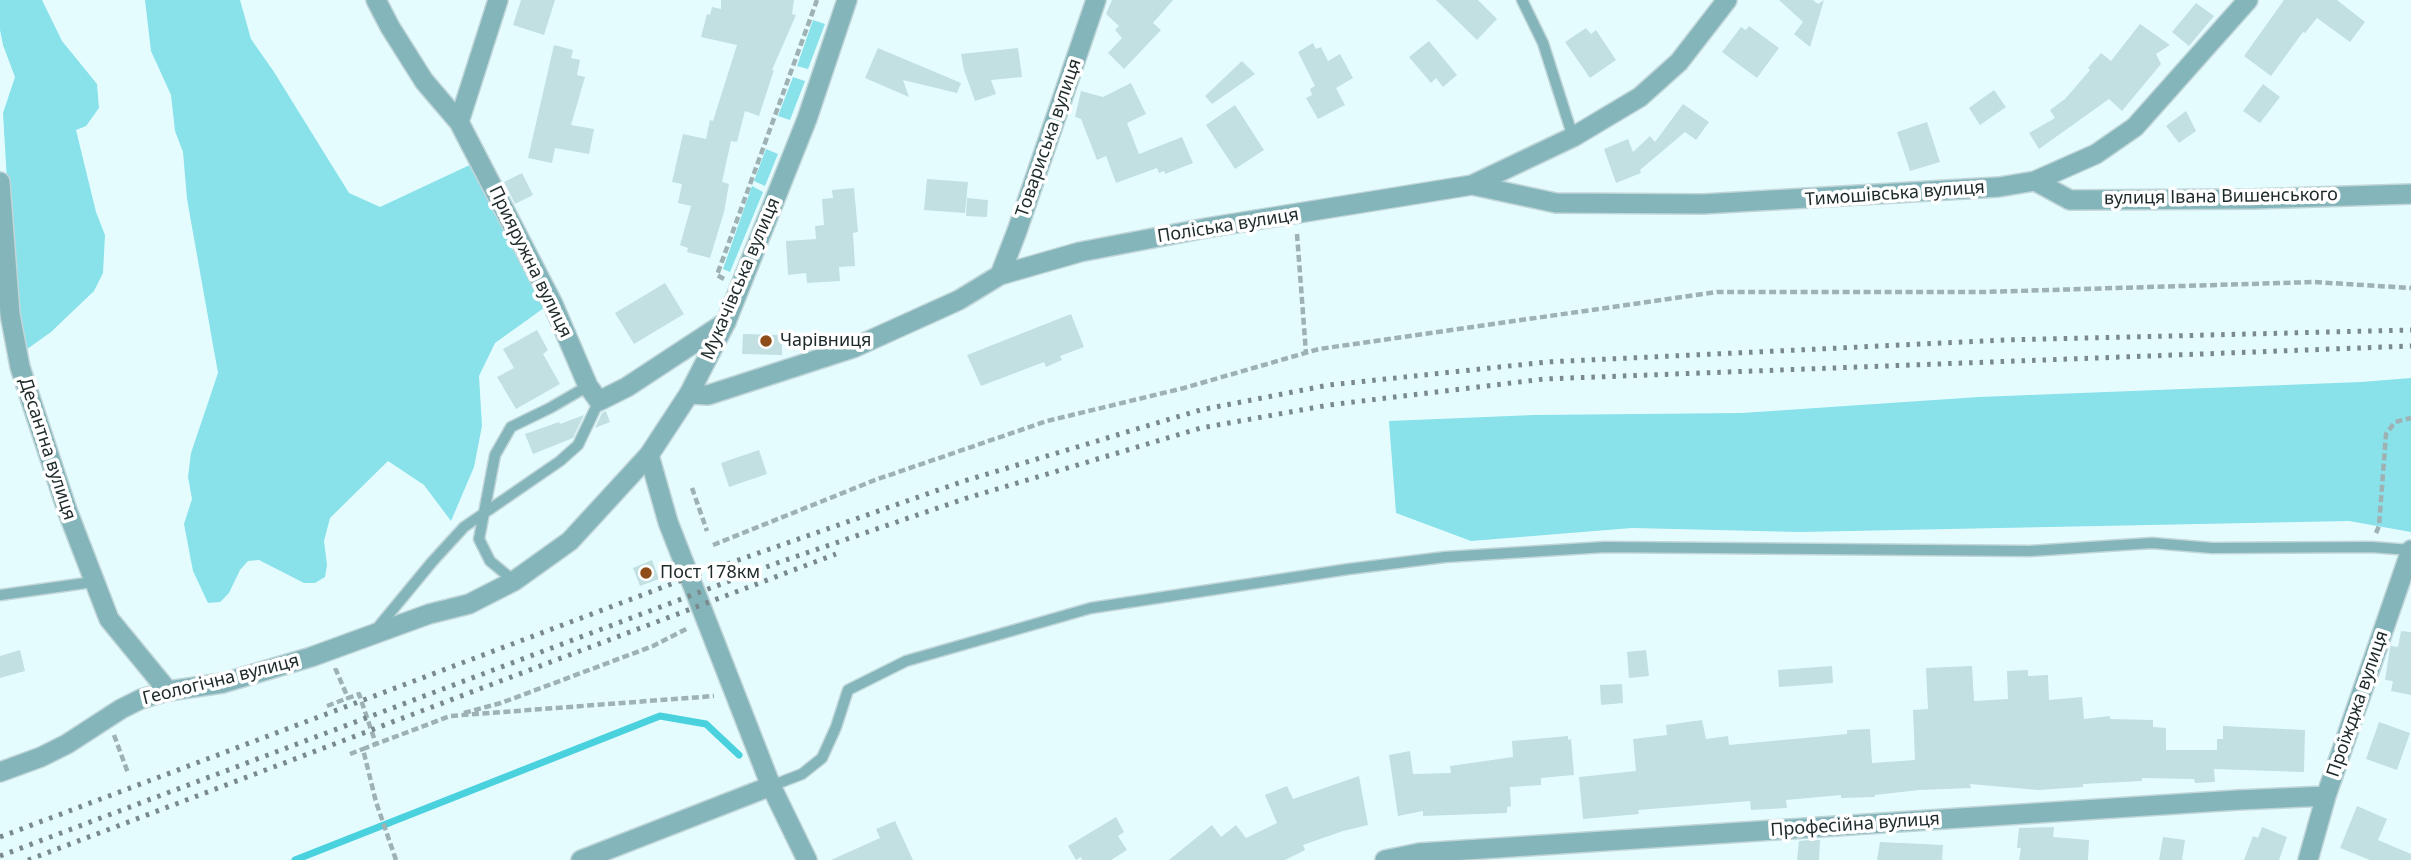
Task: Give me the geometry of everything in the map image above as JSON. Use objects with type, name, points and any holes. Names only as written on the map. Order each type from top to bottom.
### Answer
[{"type":"street","name":"Прияружна вулиця","points":[[376,0],[424,81],[459,122],[553,304],[594,393]]},
{"type":"street","points":[[459,122],[498,0]]},
{"type":"street","name":"Мукачівська вулиця","points":[[514,581],[569,541],[649,455],[689,394],[726,322],[807,119],[847,0]]},
{"type":"street","name":"Товариська вулиця","points":[[1000,275],[1096,0]]},
{"type":"street","name":"Поліська вулиця","points":[[689,394],[708,395],[853,348],[959,300],[1000,275],[1080,252],[1206,228],[1295,216],[1472,185],[1573,137],[1640,97],[1679,62],[1727,0]]},
{"type":"street","name":"Тимошівська вулиця","points":[[1472,185],[1556,203],[1703,204],[1999,187],[2035,181],[2095,154],[2135,127],[2248,0]]},
{"type":"street","name":"Десантна вулиця","points":[[0,181],[10,314],[20,367],[93,582],[109,619],[168,691]]},
{"type":"street","name":"вулиця Івана Вишенського","points":[[2035,181],[2070,200],[2254,199],[2411,194]]},
{"type":"street","points":[[594,393],[620,391],[726,322]]},
{"type":"street","points":[[649,455],[668,522],[771,786],[807,860]]},
{"type":"street","name":"Проїжджа вулиця","points":[[2308,860],[2326,796],[2411,550]]},
{"type":"street","name":"Геологічна вулиця","points":[[0,772],[67,744],[141,699],[168,691],[223,683],[311,657],[429,614],[469,604],[514,581]]},
{"type":"street","points":[[581,860],[771,786]]},
{"type":"street","name":"Професійна вулиця","points":[[1385,860],[1419,853],[2326,796]]},
{"type":"lane","points":[[1522,0],[1543,43],[1573,137]]},
{"type":"lane","points":[[372,635],[464,527],[560,461],[578,445],[594,393]]},
{"type":"lane","points":[[514,581],[490,561],[480,539],[482,515],[495,455],[511,426],[550,408],[594,393]]},
{"type":"lane","points":[[771,786],[802,774],[822,758],[848,690],[906,661],[1091,608],[1349,569],[1445,557],[1605,547],[2029,551],[2152,543],[2212,548],[2371,547],[2411,550]]},
{"type":"lane","points":[[0,595],[93,582]]},
{"type":"path","points":[[726,280],[718,275],[817,0]]},
{"type":"path","points":[[1295,216],[1306,353]]},
{"type":"path","points":[[713,545],[875,480],[1046,421],[1184,388],[1332,347],[1717,292],[1984,292],[2314,282],[2411,288]]},
{"type":"path","points":[[2371,547],[2379,526],[2386,433],[2395,422],[2411,418]]},
{"type":"path","points":[[692,488],[707,531]]},
{"type":"path","points":[[350,754],[450,716],[501,704],[653,646],[706,618]]},
{"type":"path","points":[[311,657],[319,676],[336,670],[348,698]]},
{"type":"path","points":[[327,706],[359,694],[376,744]]},
{"type":"path","points":[[450,716],[712,695],[744,715]]},
{"type":"path","points":[[112,730],[128,773]]},
{"type":"path","points":[[363,749],[376,802],[389,833],[396,860]]},
{"type":"shaded area","points":[[0,0],[42,0],[62,41],[97,84],[99,108],[86,126],[76,130],[96,212],[105,235],[103,273],[94,291],[51,332],[23,352],[15,315],[3,113],[15,77],[0,30]]},
{"type":"shaded area","points":[[145,0],[240,0],[251,39],[349,193],[380,207],[474,163],[548,305],[495,343],[479,376],[482,426],[474,467],[451,521],[424,485],[388,461],[330,518],[324,541],[327,565],[325,577],[315,583],[304,583],[259,560],[248,561],[240,570],[229,593],[220,602],[208,603],[193,571],[184,524],[192,499],[188,477],[191,453],[218,373],[187,199],[183,152],[175,131],[171,95],[151,51]]},
{"type":"shaded area","points":[[813,20],[825,24],[808,69],[797,66]]},
{"type":"shaded area","points":[[793,77],[805,81],[790,120],[778,116]]},
{"type":"shaded area","points":[[766,149],[778,154],[765,186],[754,181]]},
{"type":"shaded area","points":[[752,186],[763,192],[730,272],[723,269]]},
{"type":"shaded area","points":[[2411,378],[2411,532],[2349,521],[1800,532],[1632,528],[1471,541],[1396,513],[1389,421],[1534,415],[1742,413],[1979,397]]},
{"type":"building","points":[[521,0],[555,0],[544,35],[513,25]]},
{"type":"building","points":[[721,0],[794,0],[792,14],[796,15],[772,70],[759,116],[745,111],[737,142],[731,141],[722,182],[729,184],[724,212],[710,258],[687,252],[688,248],[680,245],[691,206],[678,203],[682,184],[672,182],[683,134],[706,139],[710,120],[713,121],[737,45],[701,37],[707,14],[710,15],[712,7],[721,9]]},
{"type":"building","points":[[1112,0],[1173,0],[1153,23],[1161,30],[1124,69],[1108,53],[1122,38],[1115,30],[1119,26],[1106,14]]},
{"type":"building","points":[[1436,0],[1478,0],[1497,19],[1477,40]]},
{"type":"building","points":[[1779,0],[1813,0],[1818,4],[1824,0],[1810,47],[1794,34],[1803,22]]},
{"type":"building","points":[[2284,0],[2337,0],[2365,22],[2350,42],[2317,18],[2305,33],[2303,32],[2271,76],[2244,56]]},
{"type":"building","points":[[2196,3],[2214,16],[2189,46],[2172,32]]},
{"type":"building","points":[[2140,24],[2170,45],[2156,54],[2161,64],[2122,111],[2109,99],[2039,149],[2029,133],[2055,118],[2050,110],[2065,99],[2101,53],[2111,61]]},
{"type":"building","points":[[1749,26],[1779,48],[1757,78],[1722,52],[1741,27],[1746,30]]},
{"type":"building","points":[[1586,28],[1591,34],[1596,30],[1616,60],[1590,78],[1565,42]]},
{"type":"building","points":[[1429,41],[1457,75],[1443,87],[1436,78],[1431,83],[1409,57]]},
{"type":"building","points":[[1313,43],[1316,49],[1321,47],[1328,61],[1340,54],[1353,78],[1336,88],[1345,105],[1318,119],[1306,98],[1312,95],[1310,89],[1315,86],[1298,52]]},
{"type":"building","points":[[554,45],[573,50],[571,58],[580,60],[577,75],[585,77],[571,125],[594,129],[589,154],[555,148],[552,163],[528,158]]},
{"type":"building","points":[[878,48],[961,83],[957,93],[903,80],[909,97],[865,78]]},
{"type":"building","points":[[1018,48],[1022,77],[991,80],[996,94],[975,101],[961,54]]},
{"type":"building","points":[[1242,61],[1255,74],[1212,104],[1205,96]]},
{"type":"building","points":[[1131,83],[1146,114],[1127,123],[1139,154],[1182,137],[1193,163],[1165,174],[1164,171],[1159,173],[1157,168],[1116,183],[1106,156],[1097,160],[1081,119],[1075,117],[1081,91],[1103,97]]},
{"type":"building","points":[[2263,84],[2280,97],[2260,123],[2243,111]]},
{"type":"building","points":[[1994,90],[2006,107],[1980,125],[1969,108]]},
{"type":"building","points":[[1683,104],[1709,122],[1696,140],[1685,132],[1640,170],[1641,173],[1616,183],[1604,149],[1628,139],[1633,152],[1650,136],[1655,142]]},
{"type":"building","points":[[1235,105],[1264,150],[1235,169],[1206,125]]},
{"type":"building","points":[[2186,111],[2196,131],[2179,143],[2166,126]]},
{"type":"building","points":[[1927,122],[1940,162],[1910,171],[1897,132]]},
{"type":"building","points":[[522,173],[533,195],[515,204],[504,182]]},
{"type":"building","points":[[927,179],[968,182],[965,213],[924,210]]},
{"type":"building","points":[[854,188],[858,232],[853,233],[855,266],[839,267],[840,281],[807,283],[806,273],[788,275],[786,241],[816,239],[815,226],[824,225],[822,199],[833,198],[832,190]]},
{"type":"building","points":[[967,198],[988,200],[987,217],[966,216]]},
{"type":"building","points":[[665,283],[684,314],[634,344],[615,313]]},
{"type":"building","points":[[1071,314],[1084,347],[1060,356],[1062,360],[1046,367],[1044,362],[981,386],[967,355]]},
{"type":"building","points":[[537,330],[548,350],[543,354],[560,384],[516,409],[497,377],[514,368],[503,349]]},
{"type":"building","name":"Чарівниця","points":[[743,334],[782,335],[782,355],[742,354]]},
{"type":"building","points":[[606,411],[610,422],[595,428],[602,413]]},
{"type":"building","points":[[584,415],[573,438],[533,454],[525,434]]},
{"type":"building","points":[[759,450],[767,474],[729,487],[721,463]]},
{"type":"building","name":"Пост 178км","points":[[652,560],[659,579],[640,586],[633,568]]},
{"type":"building","points":[[2401,631],[2411,632],[2411,695],[2391,691],[2393,681],[2385,680],[2390,648],[2398,647]]},
{"type":"building","points":[[20,650],[25,671],[0,678],[0,656]]},
{"type":"building","points":[[1646,650],[1649,676],[1629,678],[1627,652]]},
{"type":"building","points":[[1832,666],[1833,683],[1779,687],[1778,670]]},
{"type":"building","points":[[1972,666],[1974,701],[2008,699],[2007,671],[2028,670],[2028,676],[2048,675],[2049,700],[2082,697],[2084,719],[2110,716],[2110,719],[2153,720],[2153,727],[2166,728],[2166,750],[2217,750],[2217,739],[2223,739],[2223,726],[2305,730],[2304,772],[2214,769],[2215,782],[2142,778],[2142,781],[2038,790],[1970,784],[1971,788],[1919,790],[1875,797],[1841,798],[1841,795],[1786,800],[1787,808],[1751,810],[1750,801],[1638,810],[1639,814],[1583,819],[1579,777],[1636,771],[1633,739],[1667,735],[1666,725],[1702,720],[1706,739],[1728,736],[1729,745],[1847,734],[1847,730],[1870,729],[1872,763],[1915,760],[1913,710],[1928,709],[1926,668]]},
{"type":"building","points":[[1622,684],[1623,703],[1601,705],[1600,685]]},
{"type":"building","points":[[2379,722],[2410,733],[2397,770],[2366,759]]},
{"type":"building","points":[[1568,736],[1568,740],[1571,739],[1574,775],[1541,778],[1541,785],[1510,787],[1511,806],[1507,807],[1507,813],[1423,816],[1423,811],[1398,816],[1389,755],[1410,751],[1413,774],[1451,773],[1450,766],[1513,757],[1512,741]]},
{"type":"building","points":[[1359,776],[1368,825],[1303,845],[1305,850],[1285,860],[1169,860],[1212,825],[1221,837],[1236,825],[1246,838],[1277,823],[1265,795],[1287,786],[1293,799]]},
{"type":"building","points":[[2357,806],[2387,819],[2378,840],[2411,854],[2411,860],[2370,860],[2340,848]]},
{"type":"building","points":[[1116,817],[1124,832],[1118,836],[1127,850],[1111,860],[1082,860],[1081,857],[1076,860],[1068,846]]},
{"type":"building","points":[[895,821],[913,860],[831,860],[880,838],[876,829]]},
{"type":"building","points":[[2054,827],[2053,837],[2089,840],[2088,860],[2019,860],[2019,828]]},
{"type":"building","points":[[2262,827],[2287,837],[2279,860],[2244,860],[2253,836],[2258,838]]},
{"type":"building","points":[[2163,837],[2185,840],[2182,860],[2159,860]]},
{"type":"building","points":[[1820,840],[1819,860],[1797,860],[1799,841]]},
{"type":"building","points":[[1880,842],[1943,845],[1942,860],[1877,860]]},
{"type":"waterway","points":[[295,860],[660,716],[706,724],[739,755]]},
{"type":"railway","points":[[0,837],[690,577],[964,481],[1200,410],[1329,385],[1547,362],[2006,340],[2411,330]]},
{"type":"railway","points":[[0,856],[777,563],[967,498],[1201,428],[1329,405],[1544,379],[2411,346]]},
{"type":"railway","points":[[28,860],[836,554]]},
{"type":"place","name":"Чарівниця","points":[[766,341]]},
{"type":"place","name":"Пост 178км","points":[[646,573]]}]
